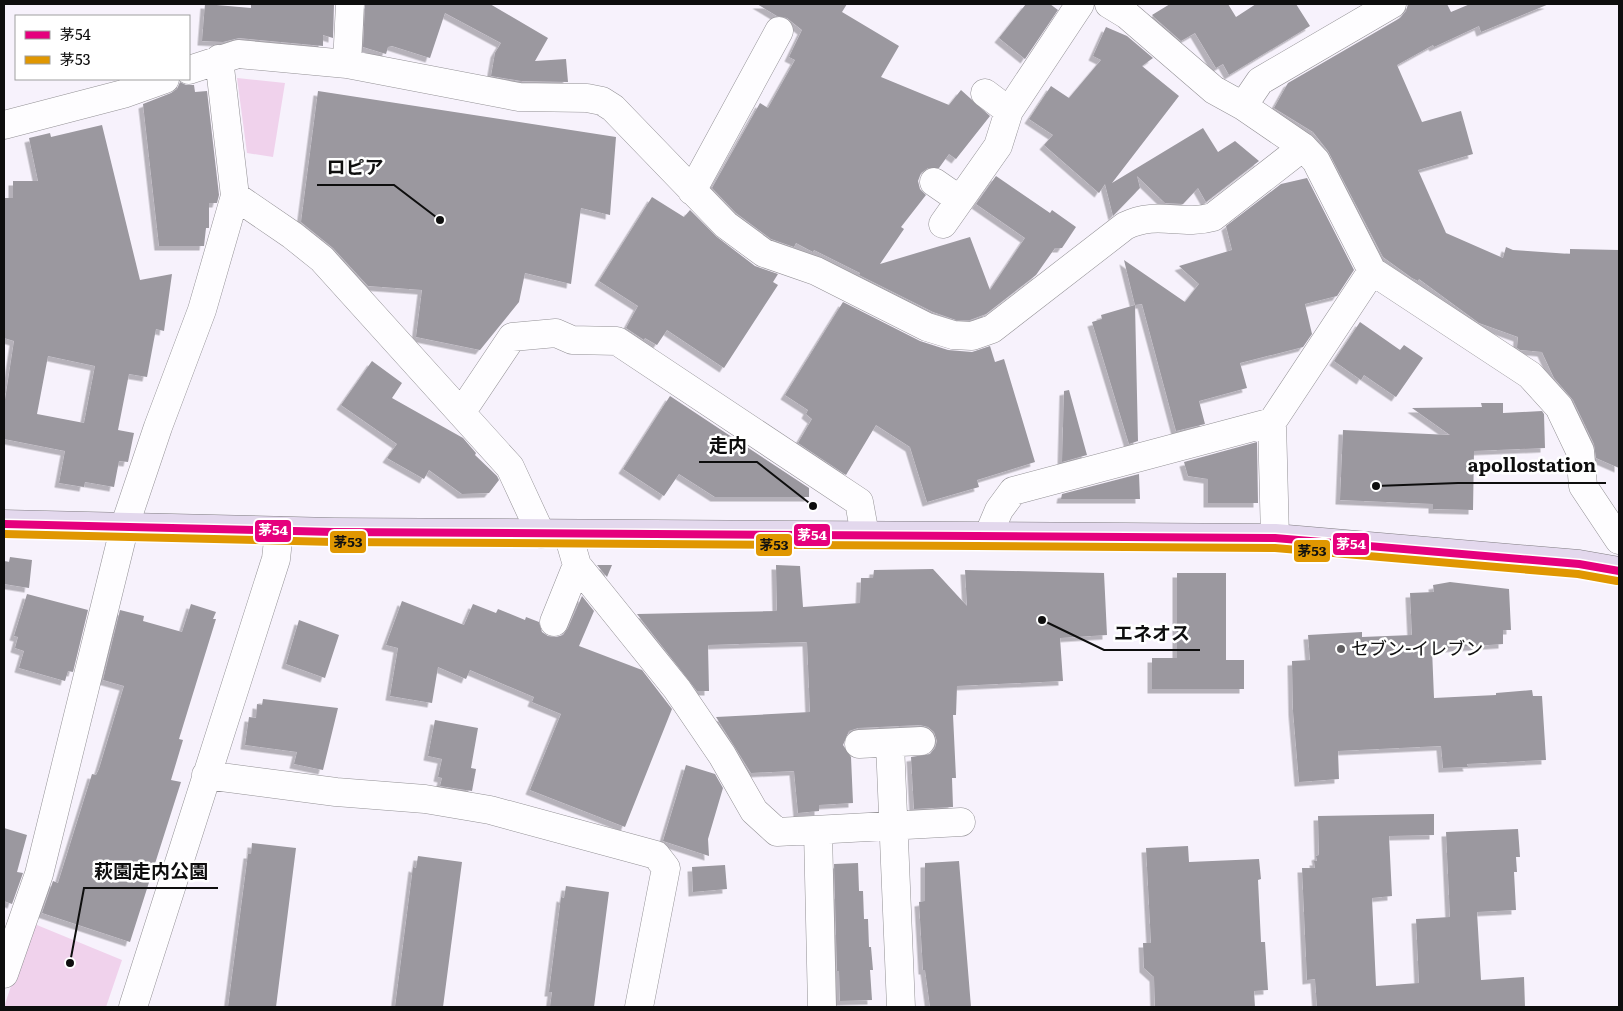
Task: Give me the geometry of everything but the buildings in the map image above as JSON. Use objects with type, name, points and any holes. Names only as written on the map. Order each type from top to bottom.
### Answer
[{"type":"main road","points":[[4,524],[125,525],[279,531],[541,534],[1275,538],[1579,564],[1619,571]]},
{"type":"street","points":[[346,64],[350,4]]},
{"type":"street","points":[[943,224],[998,146],[1009,111],[1080,4]]},
{"type":"street","points":[[1243,106],[1260,81],[1392,4]]},
{"type":"street","points":[[1128,7],[1214,90],[1243,106],[1303,147],[1316,161],[1372,271],[1530,375],[1559,407],[1580,451],[1583,486],[1619,540]]},
{"type":"street","points":[[692,191],[779,31]]},
{"type":"street","points":[[190,70],[238,54],[346,64],[519,97],[602,101],[613,108],[726,225],[764,253],[816,271],[927,327],[953,335],[972,336],[992,329],[1125,226],[1140,219],[1199,221],[1213,217],[1303,147]]},
{"type":"street","points":[[4,974],[39,874],[125,525],[158,427],[202,310],[235,196],[219,59]]},
{"type":"street","points":[[4,125],[123,94],[162,80]]},
{"type":"street","points":[[985,93],[1009,111]]},
{"type":"street","points":[[934,182],[960,200]]},
{"type":"street","points":[[235,196],[292,235],[322,259],[510,468],[541,534]]},
{"type":"street","points":[[1275,538],[1272,422],[1372,271]]},
{"type":"street","points":[[461,413],[512,337],[556,334],[572,340],[618,341],[859,502],[866,535]]},
{"type":"street","points":[[988,536],[999,510],[1013,491],[1272,422]]},
{"type":"street","points":[[133,1007],[276,559],[279,531]]},
{"type":"street","points":[[568,534],[577,565],[677,689],[722,754],[754,811],[778,832],[962,822]]},
{"type":"street","points":[[554,622],[577,565]]},
{"type":"street","points":[[859,744],[921,741]]},
{"type":"street","points":[[890,743],[901,1007]]},
{"type":"street","points":[[206,775],[336,792],[425,799],[490,810],[656,855],[666,868],[639,1007]]},
{"type":"street","points":[[818,831],[822,1007]]},
{"type":"shaded area","points":[[237,78],[285,83],[273,157],[247,153]]},
{"type":"shaded area","points":[[32,923],[122,960],[106,1007],[4,1007]]},
{"type":"transit line","name":"茅54","points":[[4,524],[334,532],[1275,538],[1579,564],[1619,571]]},
{"type":"transit line","name":"茅53","points":[[4,534],[334,542],[1275,548],[1578,574],[1617,581]]},
{"type":"place","name":"ロピア","points":[[440,220]]},
{"type":"place","name":"apollostation","points":[[1376,486]]},
{"type":"place","name":"走内","points":[[813,506]]},
{"type":"place","name":"エネオス","points":[[1042,620]]},
{"type":"place","name":"セブン-イレブン","points":[[1341,649]]},
{"type":"place","name":"萩園走内公園","points":[[70,963]]}]
